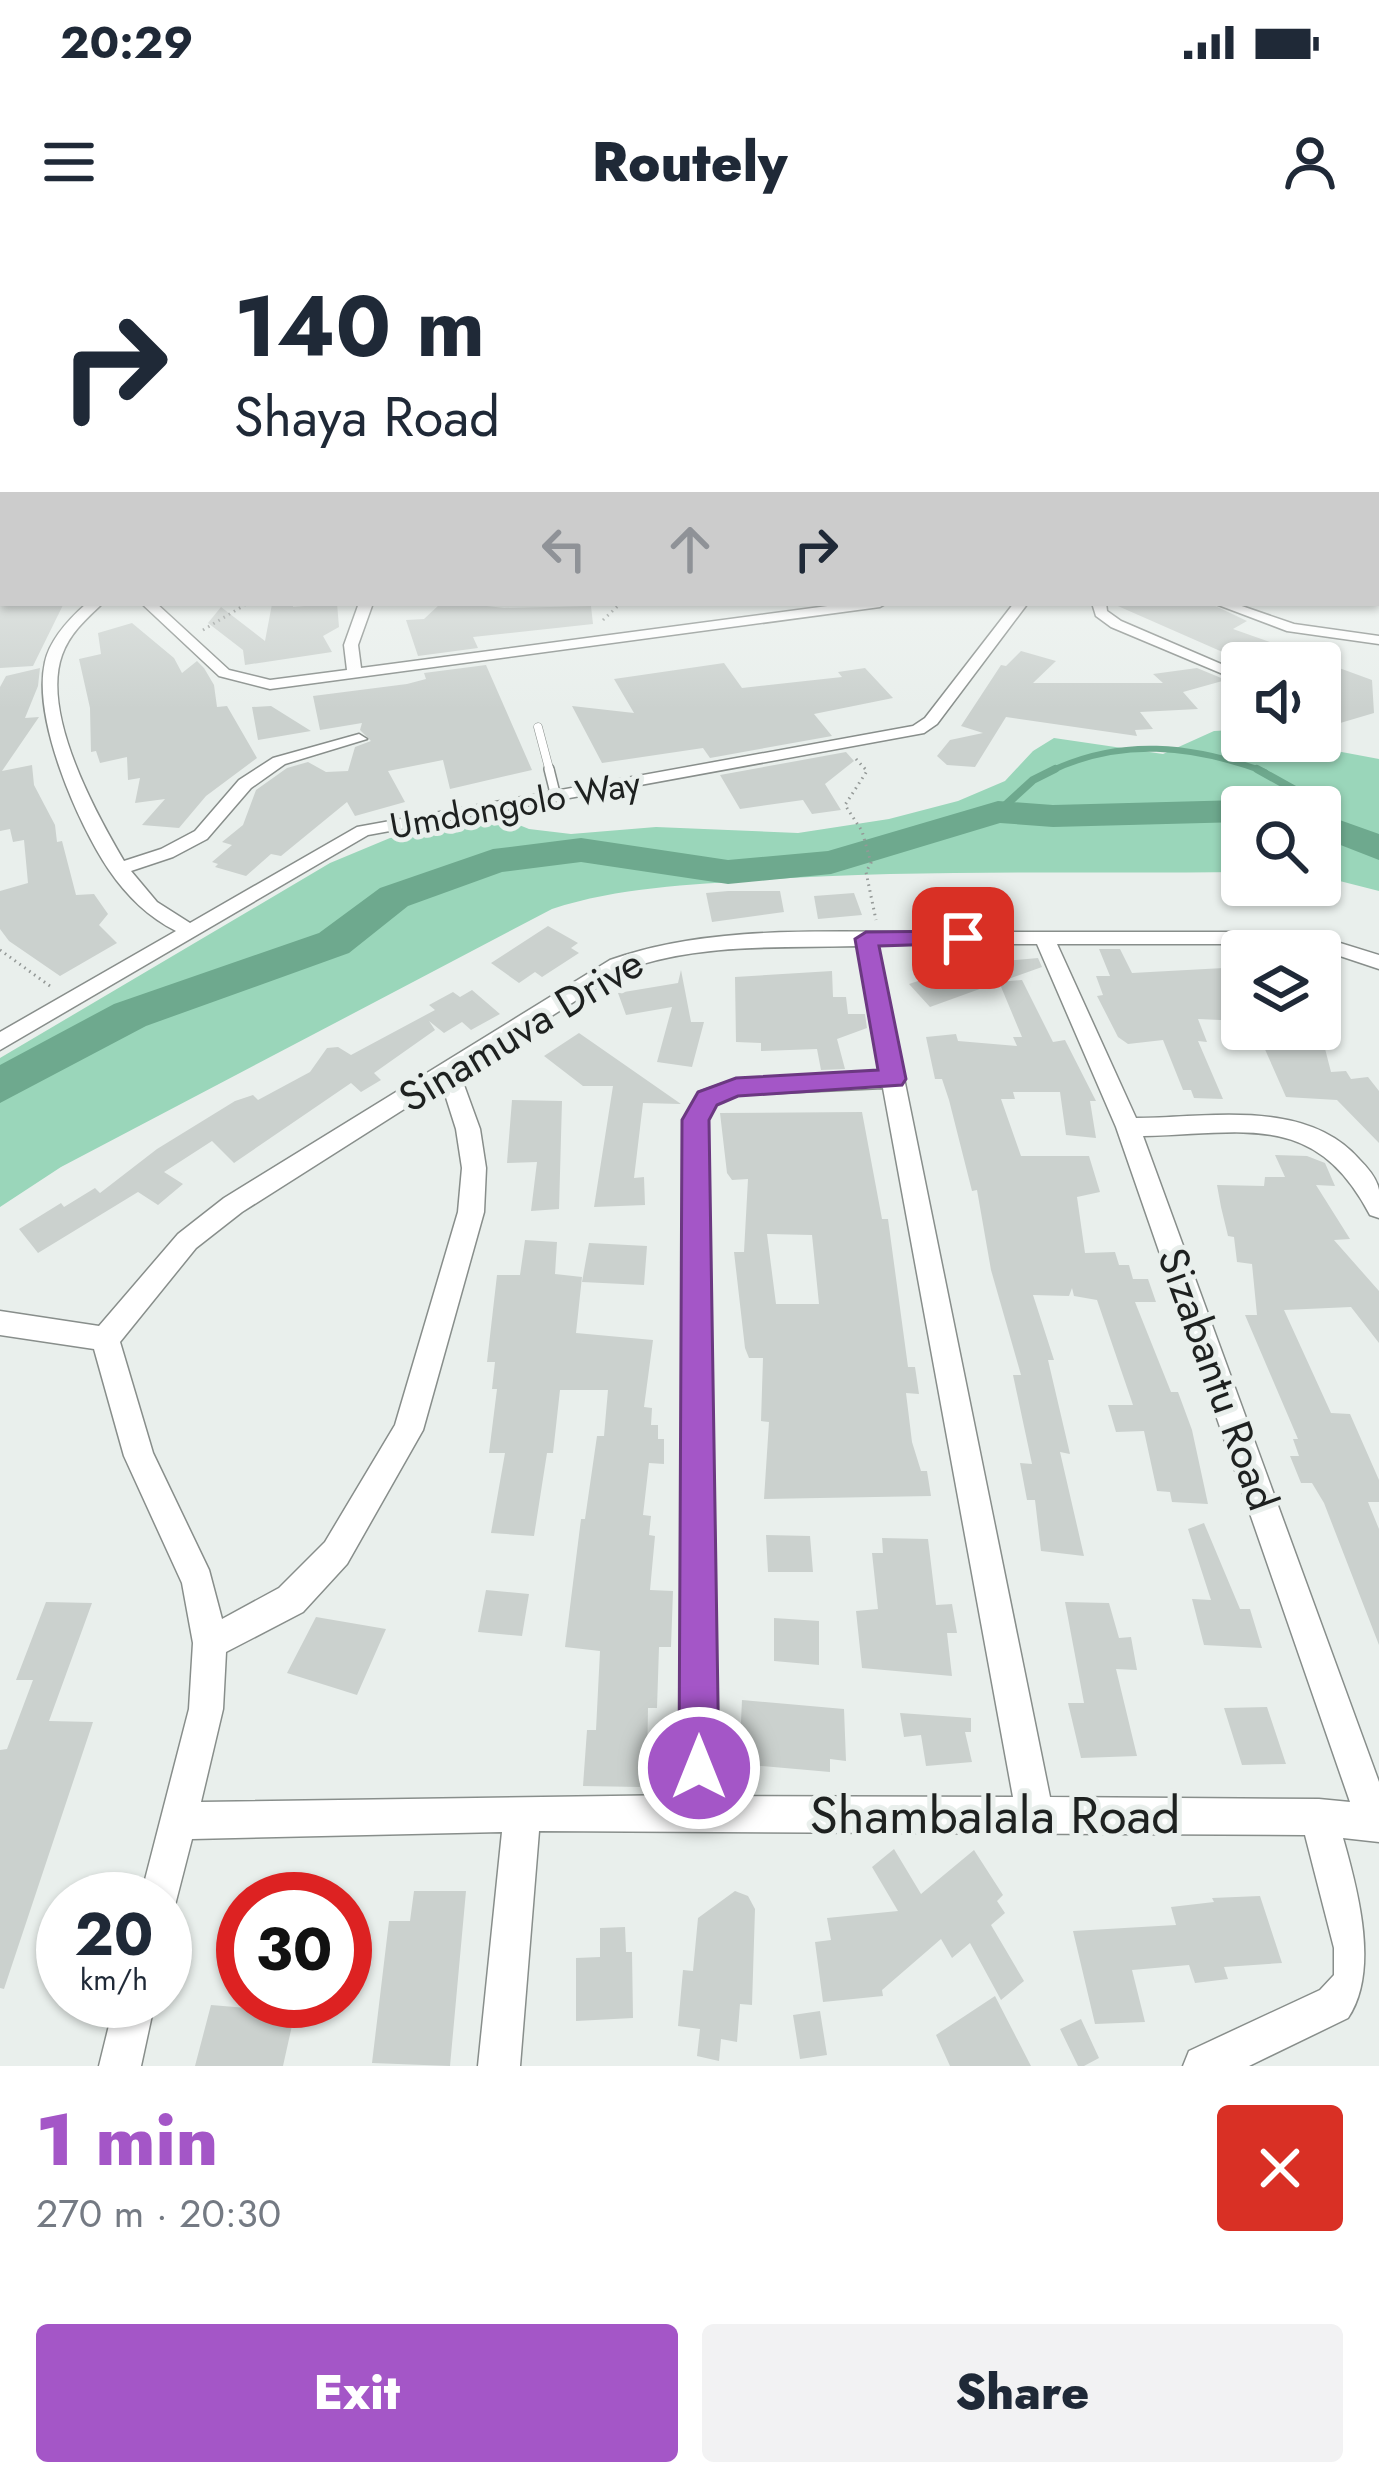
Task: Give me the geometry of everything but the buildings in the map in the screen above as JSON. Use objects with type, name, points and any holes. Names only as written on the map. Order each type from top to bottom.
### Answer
[{"type":"street","points":[[92,606],[79,617],[52,663],[50,692],[65,757],[118,868],[148,904],[189,930]]},
{"type":"street","points":[[151,606],[224,673],[247,681],[310,683],[858,606]]},
{"type":"street","points":[[355,676],[351,645],[365,606]]},
{"type":"street","name":"Umdongolo Way","points":[[0,1042],[353,835],[844,746],[925,726],[1019,606]]},
{"type":"street","points":[[1100,606],[1101,613],[1116,624],[1221,669]]},
{"type":"street","points":[[1229,606],[1292,628],[1379,640]]},
{"type":"street","points":[[118,868],[201,835],[245,784],[279,761],[359,739]]},
{"type":"street","points":[[873,938],[893,1079],[1035,1815]]},
{"type":"street","name":"Sinamuva Drive","points":[[105,1339],[187,1241],[233,1205],[617,965],[644,953],[692,943],[873,938],[1267,938],[1324,944],[1379,962]]},
{"type":"street","name":"Sizabantu Road","points":[[1046,939],[1128,1127],[1378,1824]]},
{"type":"street","points":[[210,1643],[291,1600],[336,1553],[408,1430],[471,1212],[474,1168],[468,1129],[448,1071]]},
{"type":"street","points":[[699,1814],[695,1120],[707,1098],[736,1087],[893,1079]]},
{"type":"street","points":[[1128,1127],[1289,1128],[1316,1136],[1366,1183],[1379,1208]]},
{"type":"street","points":[[0,1323],[105,1339],[139,1456],[198,1581],[210,1643],[206,1709],[166,1872]]},
{"type":"street","points":[[499,2066],[522,1814]]},
{"type":"street","name":"Shambalala Road","points":[[179,1821],[699,1814],[1319,1817],[1378,1824]]},
{"type":"street","points":[[1204,2066],[1334,2004],[1350,1991],[1356,1969],[1354,1948],[1319,1817]]},
{"type":"street","points":[[120,2066],[129,2028]]},
{"type":"lane","points":[[538,727],[556,797]]},
{"type":"path","points":[[188,639],[243,606]]},
{"type":"path","points":[[844,746],[868,772],[845,806],[862,831],[871,862],[866,872],[873,938]]},
{"type":"path","points":[[0,950],[69,1000]]},
{"type":"green space","points":[[1221,731],[1221,762],[1341,762],[1341,752],[1379,759],[1379,891],[1341,881],[1341,786],[1221,786],[1221,872],[819,877],[603,896],[552,909],[61,1167],[0,1207],[0,1058],[330,863],[390,838],[502,818],[529,829],[571,834],[656,827],[798,833],[889,819],[958,801],[1005,781],[1033,751],[1054,738],[1163,754]]},
{"type":"waterway","points":[[1049,772],[1103,753],[1157,749],[1211,756],[1259,770]]},
{"type":"waterway","points":[[1049,772],[1055,769]]},
{"type":"waterway","points":[[1259,770],[1265,772]]},
{"type":"waterway","points":[[1259,770],[1313,800],[1346,833]]},
{"type":"waterway","points":[[998,812],[1049,772]]},
{"type":"waterway","points":[[0,1086],[130,1015],[334,943],[394,897],[493,861],[581,850],[728,872],[831,862],[998,812],[1053,816],[1221,812]]},
{"type":"waterway","points":[[1341,833],[1379,848]]},
{"type":"route","points":[[699,1768],[695,1120],[707,1098],[736,1087],[893,1079],[866,939],[963,938]]}]
